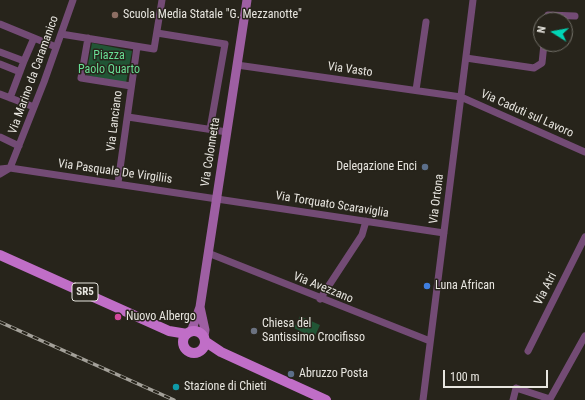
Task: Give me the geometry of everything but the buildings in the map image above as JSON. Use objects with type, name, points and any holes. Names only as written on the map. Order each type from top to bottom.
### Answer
[{"type":"main road","name":"Via Colonnetta","points":[[200,307],[246,0]]},
{"type":"main road","name":"SR5","points":[[0,255],[186,338],[200,332],[203,345]]},
{"type":"main road","points":[[186,338],[200,307]]},
{"type":"main road","points":[[200,307],[205,330],[203,345]]},
{"type":"main road","name":"SR5","points":[[186,338],[190,353],[203,345]]},
{"type":"main road","name":"SR5","points":[[203,345],[326,400]]},
{"type":"street","name":"Via Marino da Caramanico","points":[[10,168],[73,0]]},
{"type":"street","points":[[61,34],[154,49],[162,0]]},
{"type":"street","name":"Via Ortona","points":[[423,400],[473,0]]},
{"type":"street","points":[[416,90],[426,22]]},
{"type":"street","points":[[0,24],[56,47]]},
{"type":"street","points":[[157,33],[225,44],[210,129]]},
{"type":"street","points":[[10,98],[34,38]]},
{"type":"street","points":[[88,38],[80,78],[131,86],[138,47]]},
{"type":"street","points":[[0,52],[24,61]]},
{"type":"street","points":[[466,58],[534,68],[542,63],[543,52]]},
{"type":"street","points":[[0,64],[20,72]]},
{"type":"street","name":"Via Vasto","points":[[236,65],[461,96]]},
{"type":"street","name":"Via Lanciano","points":[[118,183],[131,86]]},
{"type":"street","points":[[0,94],[34,107]]},
{"type":"street","name":"Via Caduti sul Lavoro","points":[[461,96],[585,152]]},
{"type":"street","points":[[128,117],[227,132]]},
{"type":"street","points":[[0,137],[19,146]]},
{"type":"street","points":[[0,174],[10,168]]},
{"type":"street","name":"Via Pasquale De Virgiliis","points":[[0,169],[10,168],[217,198]]},
{"type":"street","name":"Via Torquato Scaraviglia","points":[[217,198],[444,233]]},
{"type":"street","points":[[320,299],[362,235],[366,221]]},
{"type":"street","name":"Via Atri","points":[[528,351],[585,237]]},
{"type":"street","name":"Via Avezzano","points":[[208,254],[430,341]]},
{"type":"street","points":[[513,400],[516,388],[550,399],[585,336]]},
{"type":"green space","name":"Piazza Paolo Quarto","points":[[92,43],[132,51],[126,83],[86,75]]},
{"type":"green space","points":[[300,316],[320,325],[314,338],[294,328]]},
{"type":"railway","points":[[0,322],[174,400]]},
{"type":"place","name":"Scuola Media Statale \"G. Mezzanotte\"","points":[[115,15]]},
{"type":"place","name":"Delegazione Enci","points":[[425,167]]},
{"type":"place","name":"Luna African","points":[[427,286]]},
{"type":"place","name":"Nuovo Albergo","points":[[118,317]]},
{"type":"place","name":"Chiesa del Santissimo Crocifisso","points":[[254,331]]},
{"type":"place","name":"Abruzzo Posta","points":[[291,374]]},
{"type":"place","name":"Stazione di Chieti","points":[[176,387]]}]
